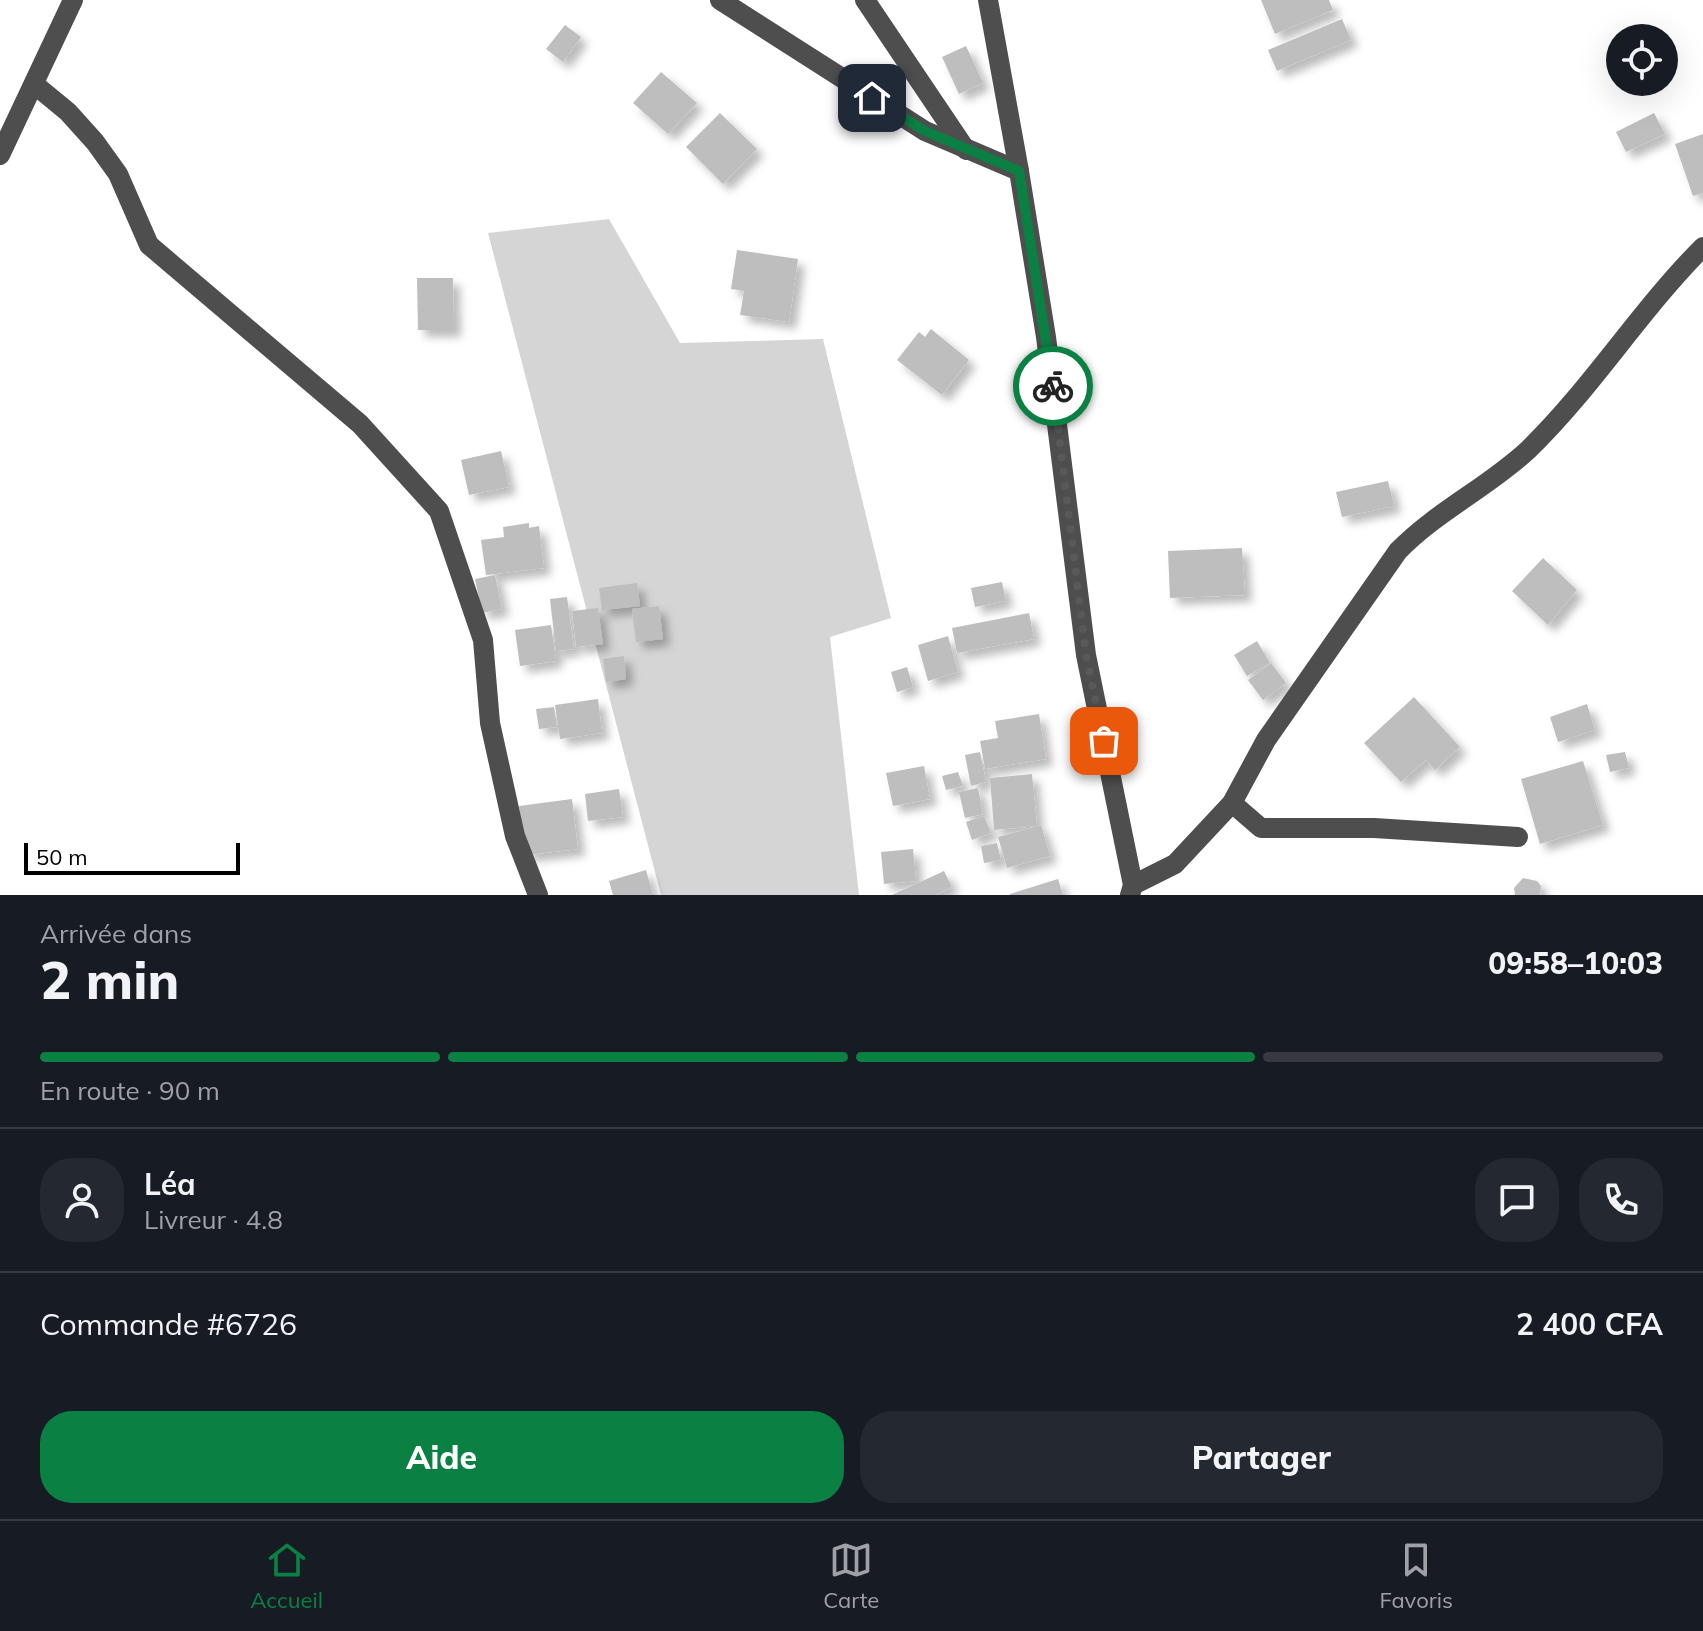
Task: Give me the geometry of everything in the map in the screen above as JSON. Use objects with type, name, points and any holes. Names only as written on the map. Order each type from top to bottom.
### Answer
[{"type":"street","points":[[0,155],[73,0]]},
{"type":"street","points":[[720,0],[925,131],[1019,171]]},
{"type":"street","points":[[865,0],[966,150]]},
{"type":"street","points":[[988,0],[1048,353],[1086,655],[1131,890],[1175,864],[1232,803],[1266,740],[1398,551],[1415,533],[1499,473],[1536,441],[1703,247]]},
{"type":"street","points":[[34,84],[68,112],[118,174],[149,245],[360,424],[439,511],[483,640],[490,723],[515,836],[538,895]]},
{"type":"street","points":[[1232,803],[1261,828],[1374,828],[1518,837]]},
{"type":"shaded area","points":[[609,219],[680,343],[823,339],[891,618],[830,637],[859,895],[661,895],[488,233]]},
{"type":"building","points":[[1261,0],[1329,0],[1333,10],[1275,34]]},
{"type":"building","points":[[1342,19],[1351,40],[1277,71],[1268,50]]},
{"type":"building","points":[[565,25],[581,37],[563,62],[546,49]]},
{"type":"building","points":[[966,46],[983,83],[959,94],[942,57]]},
{"type":"building","points":[[661,72],[697,103],[668,134],[633,103]]},
{"type":"building","points":[[720,113],[757,149],[723,184],[686,147]]},
{"type":"building","points":[[1654,113],[1665,134],[1626,152],[1616,132]]},
{"type":"building","points":[[1703,134],[1703,193],[1693,196],[1675,144]]},
{"type":"building","points":[[737,250],[798,259],[789,322],[740,315],[744,291],[731,289]]},
{"type":"building","points":[[417,278],[453,278],[454,330],[418,330]]},
{"type":"building","points":[[931,329],[969,360],[942,395],[897,360],[919,332],[925,337]]},
{"type":"building","points":[[501,451],[509,487],[469,495],[461,460]]},
{"type":"building","points":[[1388,481],[1394,506],[1342,517],[1336,492]]},
{"type":"building","points":[[529,523],[529,528],[539,526],[544,568],[486,575],[481,540],[504,537],[503,527]]},
{"type":"building","points":[[1242,548],[1245,595],[1170,598],[1168,551]]},
{"type":"building","points":[[1543,558],[1577,590],[1548,625],[1512,591]]},
{"type":"building","points":[[495,575],[502,609],[482,613],[475,579]]},
{"type":"building","points":[[1002,582],[1006,601],[975,607],[971,588]]},
{"type":"building","points":[[637,583],[640,606],[602,610],[599,588]]},
{"type":"building","points":[[567,597],[574,649],[556,651],[550,599]]},
{"type":"building","points":[[659,606],[663,639],[636,642],[632,609]]},
{"type":"building","points":[[598,608],[603,644],[576,647],[572,611]]},
{"type":"building","points":[[1029,613],[1034,639],[957,653],[952,628]]},
{"type":"building","points":[[551,625],[556,661],[520,666],[515,630]]},
{"type":"building","points":[[948,636],[958,672],[928,681],[918,645]]},
{"type":"building","points":[[1257,641],[1270,663],[1247,676],[1234,655]]},
{"type":"building","points":[[624,656],[626,679],[606,682],[603,659]]},
{"type":"building","points":[[1271,663],[1286,683],[1263,700],[1248,680]]},
{"type":"building","points":[[907,667],[913,687],[897,692],[891,672]]},
{"type":"building","points":[[1414,697],[1460,747],[1435,770],[1426,760],[1401,782],[1364,743]]},
{"type":"building","points":[[598,699],[602,733],[560,739],[555,705]]},
{"type":"building","points":[[1587,704],[1595,730],[1558,742],[1550,717]]},
{"type":"building","points":[[554,707],[557,727],[539,729],[536,709]]},
{"type":"building","points":[[1039,714],[1046,759],[985,769],[980,741],[998,738],[995,721]]},
{"type":"building","points":[[980,752],[986,782],[971,786],[965,755]]},
{"type":"building","points":[[1625,752],[1629,768],[1610,772],[1606,755]]},
{"type":"building","points":[[1583,761],[1603,825],[1540,844],[1521,779]]},
{"type":"building","points":[[924,766],[930,799],[893,806],[886,773]]},
{"type":"building","points":[[958,772],[963,786],[946,790],[942,776]]},
{"type":"building","points":[[1032,774],[1037,826],[994,830],[990,778]]},
{"type":"building","points":[[978,788],[983,814],[965,818],[959,792]]},
{"type":"building","points":[[619,789],[623,817],[588,821],[585,794]]},
{"type":"building","points":[[572,799],[578,849],[526,855],[519,806]]},
{"type":"building","points":[[984,816],[991,833],[972,840],[966,822]]},
{"type":"building","points":[[1041,825],[1050,856],[1007,868],[998,837]]},
{"type":"building","points":[[997,843],[1001,860],[984,863],[981,846]]},
{"type":"building","points":[[913,849],[916,881],[884,884],[881,852]]},
{"type":"building","points":[[646,870],[653,895],[613,895],[609,881]]},
{"type":"building","points":[[944,871],[952,887],[936,895],[892,895]]},
{"type":"building","points":[[1523,878],[1537,881],[1541,886],[1540,895],[1515,895],[1514,888]]},
{"type":"building","points":[[1058,879],[1063,895],[1010,895],[1010,894]]},
{"type":"way so far","points":[[1053,386],[1086,655],[1104,741]]},
{"type":"route","points":[[872,98],[925,131],[1019,171],[1053,386]]}]
